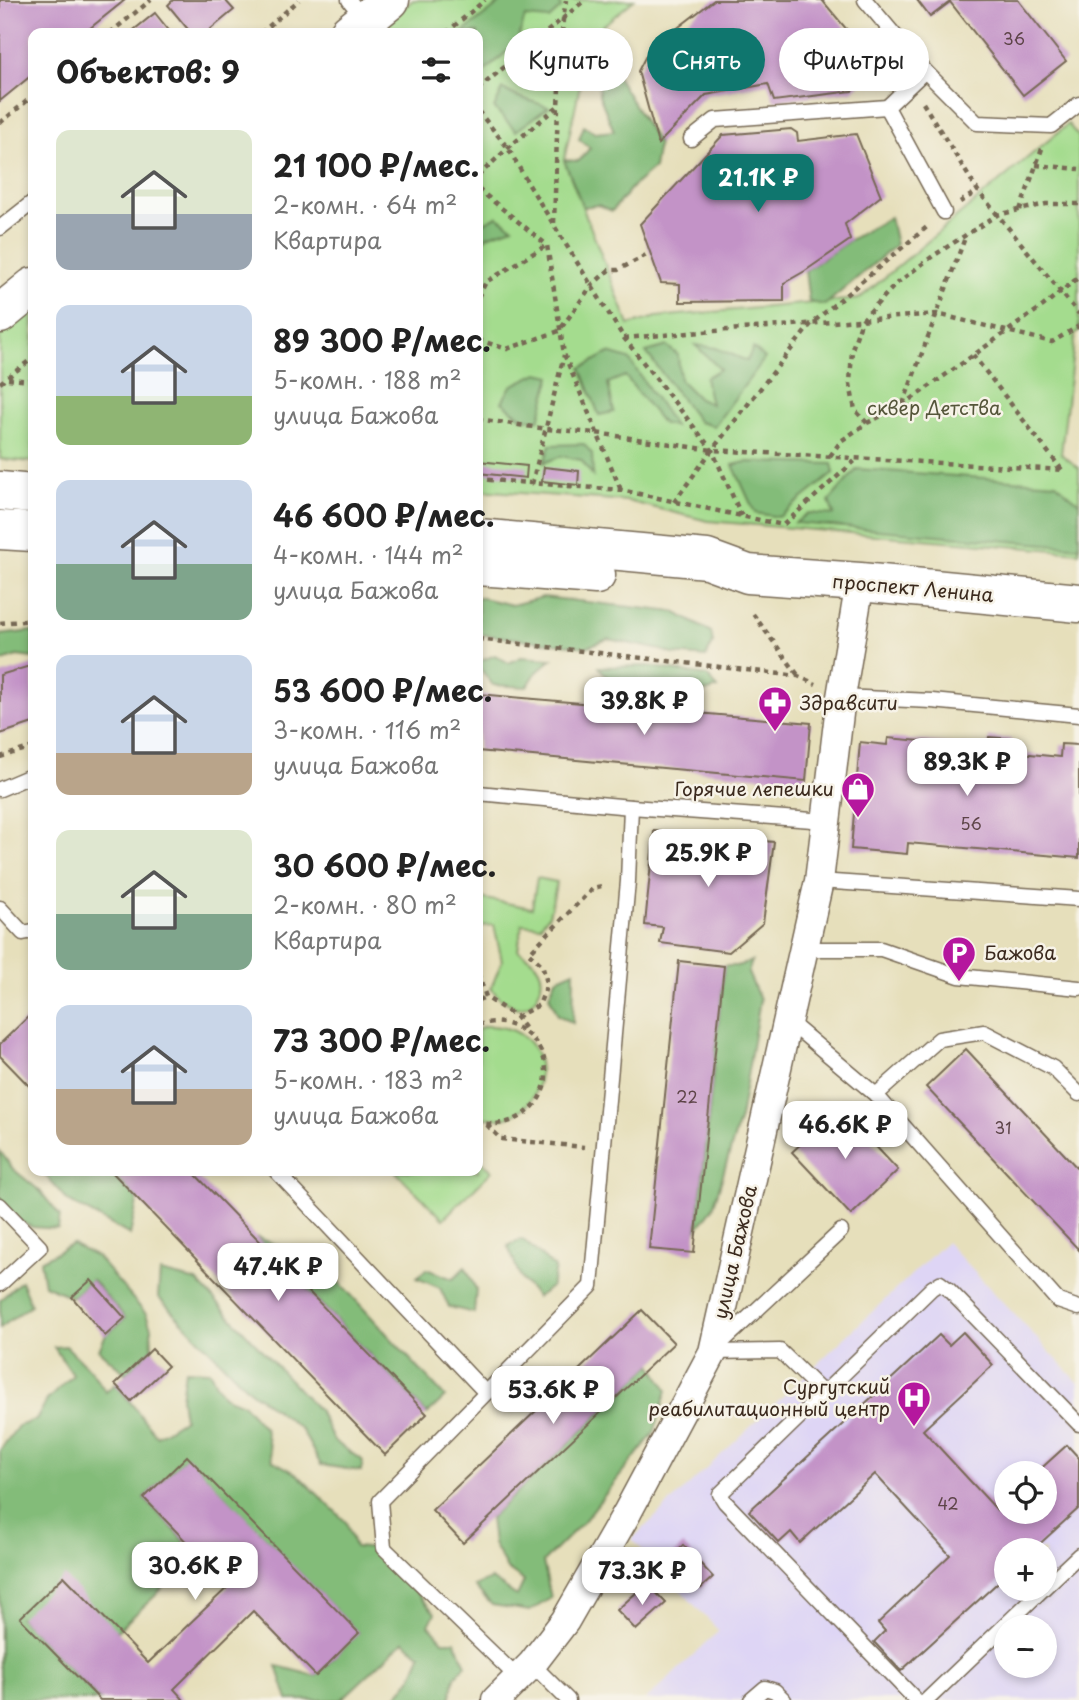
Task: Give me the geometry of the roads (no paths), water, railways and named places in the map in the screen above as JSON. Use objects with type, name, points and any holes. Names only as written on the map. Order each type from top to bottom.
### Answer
[{"type":"main road","points":[[0,314],[28,291]]},
{"type":"main road","points":[[0,491],[28,494]]},
{"type":"main road","points":[[0,530],[28,532]]},
{"type":"main road","name":"проспект Ленина","points":[[483,538],[707,559],[748,574]]},
{"type":"main road","name":"проспект Ленина","points":[[483,566],[704,583],[748,574],[1079,603]]},
{"type":"street","name":"улица Бажова","points":[[496,1700],[525,1672],[565,1621],[628,1513],[713,1352],[819,881],[841,697],[860,582]]},
{"type":"lane","points":[[865,0],[889,28]]},
{"type":"lane","points":[[929,75],[977,122],[1051,126],[1079,104]]},
{"type":"lane","points":[[691,139],[715,120],[887,107],[904,91]]},
{"type":"lane","points":[[887,107],[944,212]]},
{"type":"lane","points":[[0,228],[28,206]]},
{"type":"lane","points":[[841,697],[932,701],[1079,715]]},
{"type":"lane","points":[[0,789],[28,777]]},
{"type":"lane","points":[[483,793],[826,821]]},
{"type":"lane","points":[[568,1700],[525,1672],[384,1548],[380,1502],[591,1286],[628,881],[631,807]]},
{"type":"lane","points":[[819,881],[1079,899]]},
{"type":"lane","points":[[0,908],[28,933]]},
{"type":"lane","points":[[804,949],[881,949],[959,976],[1079,988]]},
{"type":"lane","points":[[787,1020],[876,1095],[1058,1301],[1079,1308]]},
{"type":"lane","points":[[876,1095],[939,1039],[985,1032],[1053,1068],[1079,1094]]},
{"type":"lane","points":[[281,1176],[486,1393]]},
{"type":"lane","points":[[0,1205],[40,1247],[0,1284]]},
{"type":"lane","points":[[713,1352],[841,1231]]},
{"type":"lane","points":[[916,1700],[720,1494],[940,1283],[1079,1424]]},
{"type":"lane","points":[[713,1352],[780,1351],[824,1394]]},
{"type":"lane","points":[[1057,1576],[1079,1555]]},
{"type":"lane","points":[[927,1700],[1030,1601]]},
{"type":"lane","points":[[751,1700],[765,1688],[775,1690],[784,1700]]},
{"type":"place","name":"Здравсити","points":[[775,733]]},
{"type":"place","name":"Горячие лепешки","points":[[858,819]]},
{"type":"place","name":"Бажова","points":[[959,983]]},
{"type":"place","name":"Сургутский реабилитационный центр","points":[[914,1428]]},
{"type":"park label","name":"сквер Детства","points":[[934,408]]}]
